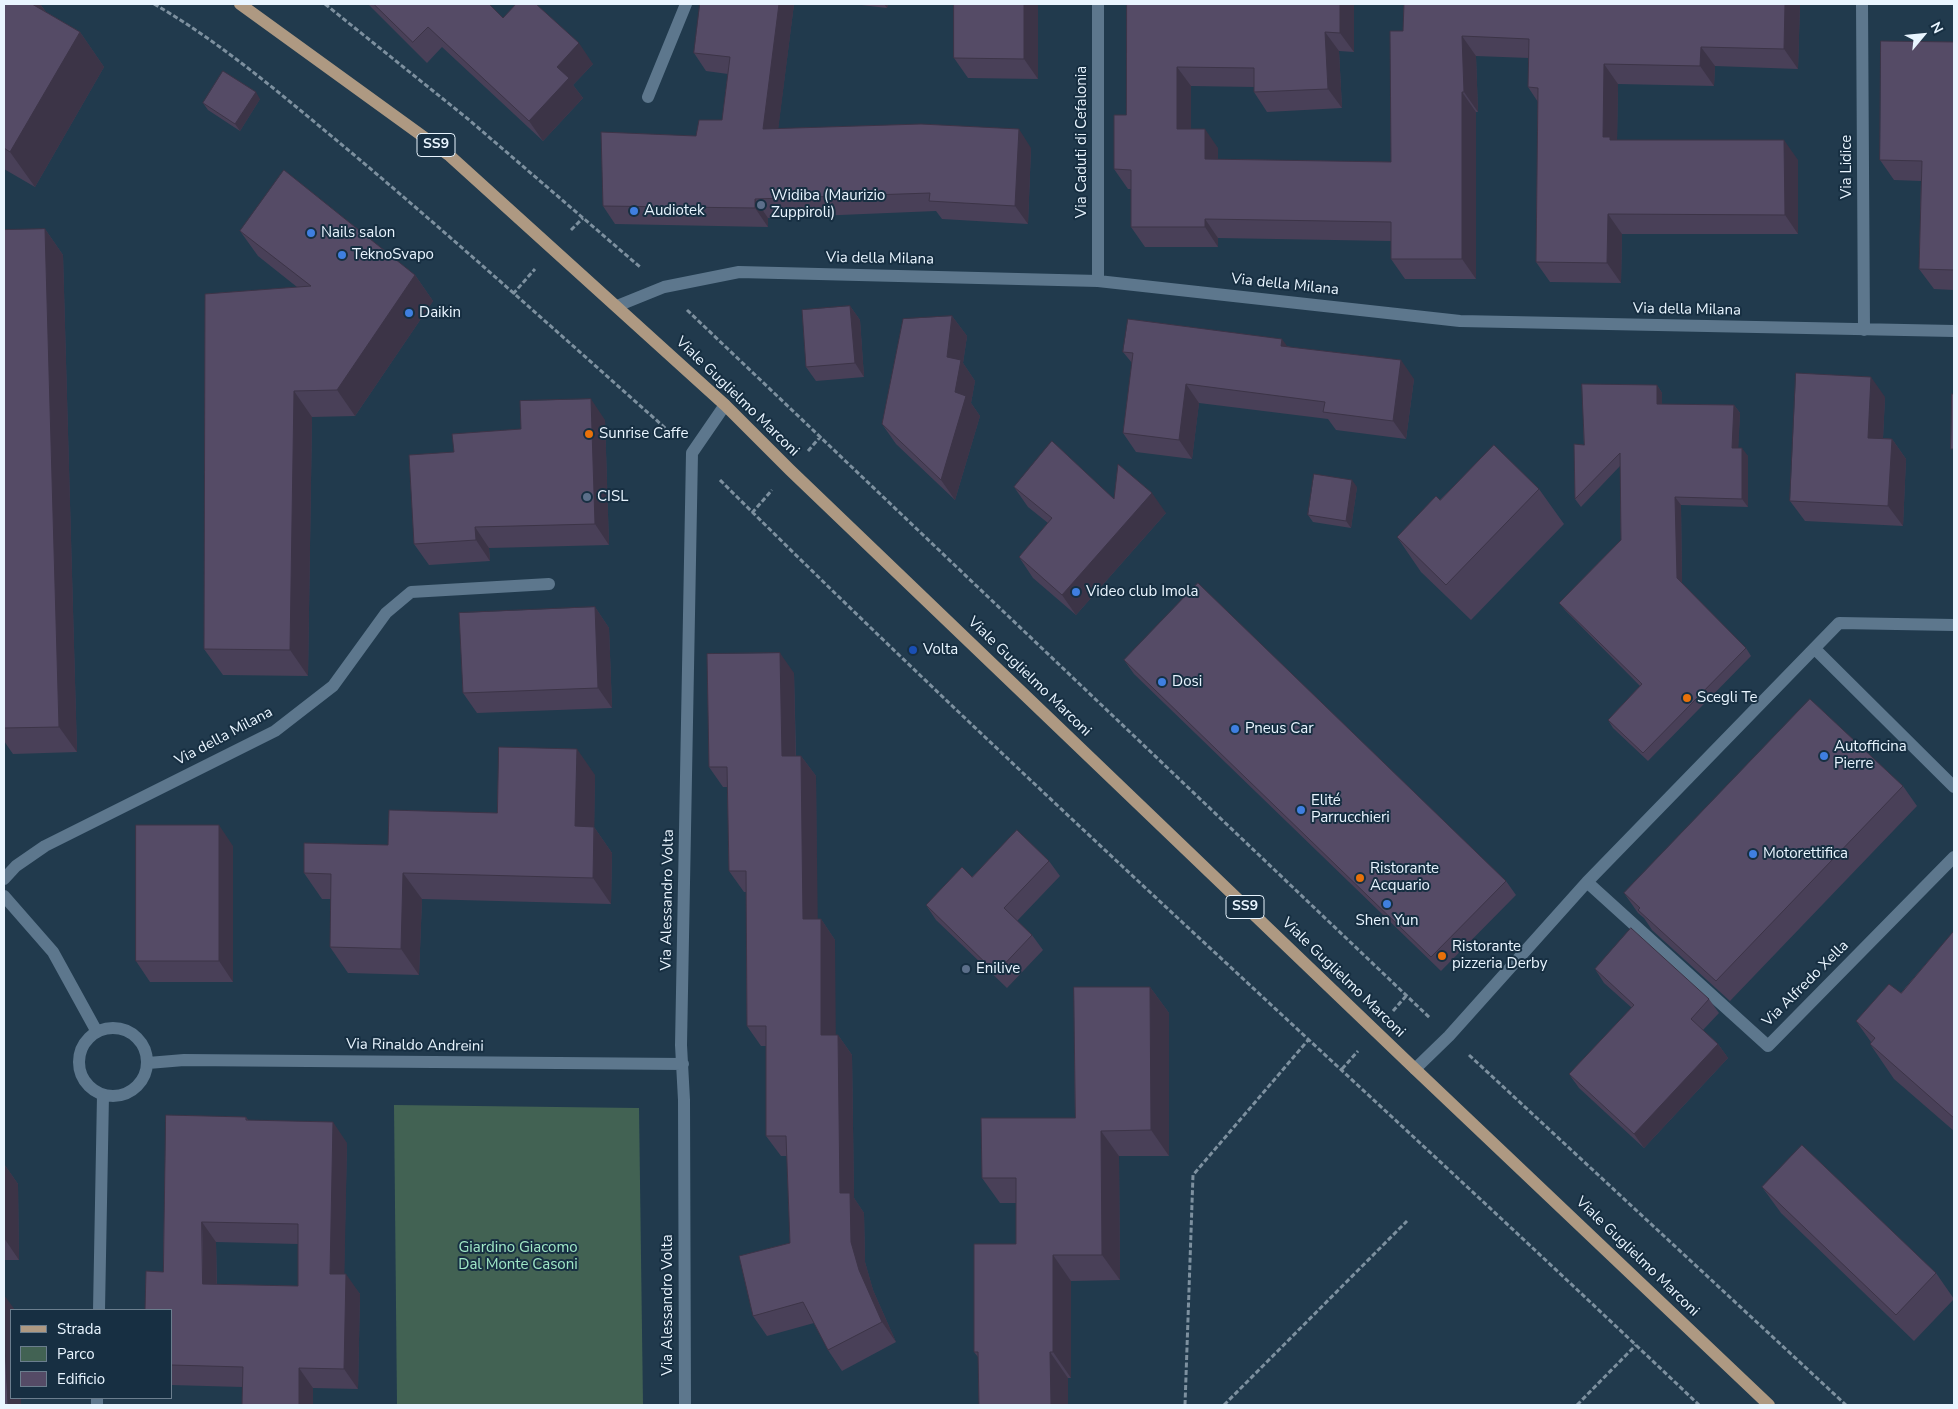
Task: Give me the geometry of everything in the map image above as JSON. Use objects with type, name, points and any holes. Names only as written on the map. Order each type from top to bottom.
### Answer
[{"type":"main road","name":"Viale Guglielmo Marconi","points":[[240,4],[450,156],[617,306],[725,405],[797,477],[1415,1070],[1770,1405]]},
{"type":"street","points":[[648,97],[686,4]]},
{"type":"street","name":"Via Caduti di Cefalonia","points":[[1098,4],[1098,280]]},
{"type":"street","name":"Via Lidice","points":[[1862,4],[1864,330]]},
{"type":"street","name":"Via della Milana","points":[[617,306],[664,287],[739,272],[1098,280],[1460,321],[1954,331]]},
{"type":"street","points":[[692,453],[725,405]]},
{"type":"street","name":"Via Alessandro Volta","points":[[685,1405],[683,1064],[681,1045],[692,453]]},
{"type":"street","name":"Via della Milana","points":[[4,879],[16,866],[45,846],[275,731],[333,686],[386,613],[411,592],[549,584]]},
{"type":"street","points":[[1415,1070],[1449,1036],[1588,882],[1839,623],[1954,626]]},
{"type":"street","points":[[1815,649],[1954,787]]},
{"type":"street","name":"Via Alfredo Xella","points":[[1588,882],[1768,1046],[1954,857]]},
{"type":"street","points":[[4,896],[53,952],[97,1032]]},
{"type":"street","points":[[108,1028],[120,1028],[131,1032],[143,1046],[148,1063],[146,1073],[134,1090],[114,1097],[103,1095],[93,1090],[85,1082],[79,1060],[85,1044],[97,1032],[108,1028]]},
{"type":"street","name":"Via Rinaldo Andreini","points":[[148,1063],[184,1060],[683,1064]]},
{"type":"street","points":[[99,1309],[103,1095]]},
{"type":"path","points":[[154,4],[177,17],[287,99],[425,214],[692,453],[759,520],[1136,880],[1309,1038],[1699,1405]]},
{"type":"path","points":[[325,4],[468,119],[664,287],[1449,1036],[1846,1405]]},
{"type":"path","points":[[1185,1405],[1193,1175],[1309,1038]]},
{"type":"path","points":[[1224,1405],[1407,1221]]},
{"type":"path","points":[[1576,1405],[1636,1345]]},
{"type":"green space","name":"Giardino Giacomo Dal Monte Casoni","points":[[394,1105],[639,1108],[643,1405],[397,1405]]},
{"type":"building","points":[[4,4],[32,4],[80,32],[10,152],[4,148]]},
{"type":"building","points":[[374,4],[489,4],[503,18],[516,4],[536,4],[579,43],[557,67],[569,78],[529,121],[428,27],[413,42]]},
{"type":"building","points":[[700,4],[779,4],[763,129],[921,124],[1019,129],[1015,206],[929,201],[930,193],[755,199],[755,208],[603,206],[601,132],[696,136],[699,120],[722,120],[730,57],[694,53]]},
{"type":"building","points":[[954,4],[1024,4],[1024,59],[954,58]]},
{"type":"building","points":[[1127,4],[1340,4],[1340,33],[1325,32],[1328,89],[1254,92],[1254,68],[1177,67],[1177,129],[1205,129],[1205,159],[1391,162],[1390,31],[1403,31],[1404,4],[1785,4],[1784,49],[1701,47],[1700,66],[1604,64],[1603,137],[1610,137],[1610,140],[1784,140],[1785,215],[1608,214],[1607,263],[1536,262],[1538,88],[1528,87],[1529,39],[1462,36],[1464,92],[1462,92],[1462,259],[1391,259],[1391,222],[1205,219],[1205,227],[1131,227],[1131,170],[1114,169],[1114,115],[1126,115]]},
{"type":"building","points":[[1881,41],[1954,42],[1954,270],[1919,269],[1922,161],[1880,160]]},
{"type":"building","points":[[223,71],[256,92],[235,124],[203,103]]},
{"type":"building","points":[[284,170],[415,275],[337,390],[294,391],[290,650],[204,649],[205,294],[311,286],[240,231]]},
{"type":"building","points":[[45,229],[59,727],[4,728],[4,230]]},
{"type":"building","points":[[850,306],[855,363],[806,367],[802,310]]},
{"type":"building","points":[[952,316],[947,357],[961,360],[955,392],[966,396],[941,480],[882,424],[903,319]]},
{"type":"building","points":[[1128,319],[1282,339],[1281,346],[1401,360],[1393,421],[1323,412],[1325,402],[1186,384],[1179,440],[1123,433],[1133,353],[1123,352]]},
{"type":"building","points":[[1796,373],[1871,377],[1868,438],[1892,439],[1888,506],[1790,501]]},
{"type":"building","points":[[1582,384],[1657,385],[1657,404],[1734,405],[1732,448],[1742,448],[1742,499],[1675,497],[1677,578],[1746,648],[1643,753],[1608,720],[1642,684],[1559,603],[1621,540],[1620,453],[1575,499],[1574,444],[1584,445]]},
{"type":"building","points":[[1952,394],[1954,394],[1954,449],[1951,449]]},
{"type":"building","points":[[591,399],[595,524],[475,527],[476,540],[414,544],[409,455],[454,452],[452,434],[521,429],[520,401]]},
{"type":"building","points":[[1052,441],[1114,499],[1118,464],[1152,493],[1062,595],[1019,557],[1052,518],[1014,487]]},
{"type":"building","points":[[1494,445],[1539,489],[1446,585],[1397,537],[1436,496],[1440,500]]},
{"type":"building","points":[[1314,474],[1352,480],[1346,521],[1308,515]]},
{"type":"building","points":[[1198,583],[1506,881],[1431,957],[1124,660]]},
{"type":"building","points":[[595,607],[598,688],[463,693],[459,613]]},
{"type":"building","points":[[780,653],[782,756],[801,756],[803,919],[821,919],[821,1035],[838,1035],[840,1193],[850,1193],[851,1242],[859,1270],[882,1322],[828,1350],[803,1302],[753,1316],[739,1256],[790,1243],[786,1136],[766,1136],[766,1026],[747,1026],[746,871],[729,871],[727,767],[709,767],[707,654]]},
{"type":"building","points":[[1810,699],[1903,786],[1716,981],[1638,910],[1640,908],[1624,893]]},
{"type":"building","points":[[499,747],[577,749],[575,826],[594,827],[593,878],[403,873],[401,949],[330,947],[331,874],[304,873],[304,843],[388,845],[389,810],[497,813]]},
{"type":"building","points":[[136,825],[219,825],[219,961],[136,961]]},
{"type":"building","points":[[1017,830],[1049,861],[1004,908],[1032,935],[996,973],[926,905],[962,867],[972,877]]},
{"type":"building","points":[[1631,928],[1709,999],[1691,1019],[1718,1044],[1634,1134],[1569,1074],[1634,1005],[1595,969]]},
{"type":"building","points":[[1954,931],[1954,1118],[1870,1044],[1875,1038],[1856,1021],[1889,984],[1901,993]]},
{"type":"building","points":[[1074,987],[1150,987],[1151,1130],[1101,1131],[1102,1255],[1053,1255],[1053,1352],[1050,1352],[1051,1405],[979,1405],[978,1352],[974,1352],[974,1244],[1016,1244],[1016,1178],[982,1178],[981,1118],[1075,1118]]},
{"type":"building","points":[[166,1115],[246,1117],[246,1120],[333,1122],[330,1274],[346,1274],[344,1369],[299,1368],[299,1405],[242,1405],[243,1367],[172,1365],[172,1309],[145,1309],[146,1271],[163,1272]],"holes":[[[202,1222],[298,1224],[298,1286],[203,1284]]]},
{"type":"building","points":[[1802,1145],[1936,1273],[1896,1315],[1762,1187]]},
{"type":"building","points":[[4,1326],[8,1405],[4,1405]]},
{"type":"place","name":"Widiba (Maurizio Zuppiroli)","points":[[761,205]]},
{"type":"place","name":"Audiotek","points":[[634,211]]},
{"type":"place","name":"Nails salon","points":[[311,233]]},
{"type":"place","name":"TeknoSvapo","points":[[342,255]]},
{"type":"place","name":"Daikin","points":[[409,313]]},
{"type":"place","name":"Sunrise Caffe","points":[[589,434]]},
{"type":"place","name":"CISL","points":[[587,497]]},
{"type":"place","name":"Video club Imola","points":[[1076,592]]},
{"type":"place","name":"Volta","points":[[913,650]]},
{"type":"place","name":"Dosi","points":[[1162,682]]},
{"type":"place","name":"Scegli Te","points":[[1687,698]]},
{"type":"place","name":"Pneus Car","points":[[1235,729]]},
{"type":"place","name":"Autofficina Pierre","points":[[1824,756]]},
{"type":"place","name":"Elité Parrucchieri","points":[[1301,810]]},
{"type":"place","name":"Motorettifica","points":[[1753,854]]},
{"type":"place","name":"Ristorante Acquario","points":[[1360,878]]},
{"type":"place","name":"Shen Yun","points":[[1387,904]]},
{"type":"place","name":"Ristorante pizzeria Derby","points":[[1442,956]]},
{"type":"place","name":"Enilive","points":[[966,969]]}]
